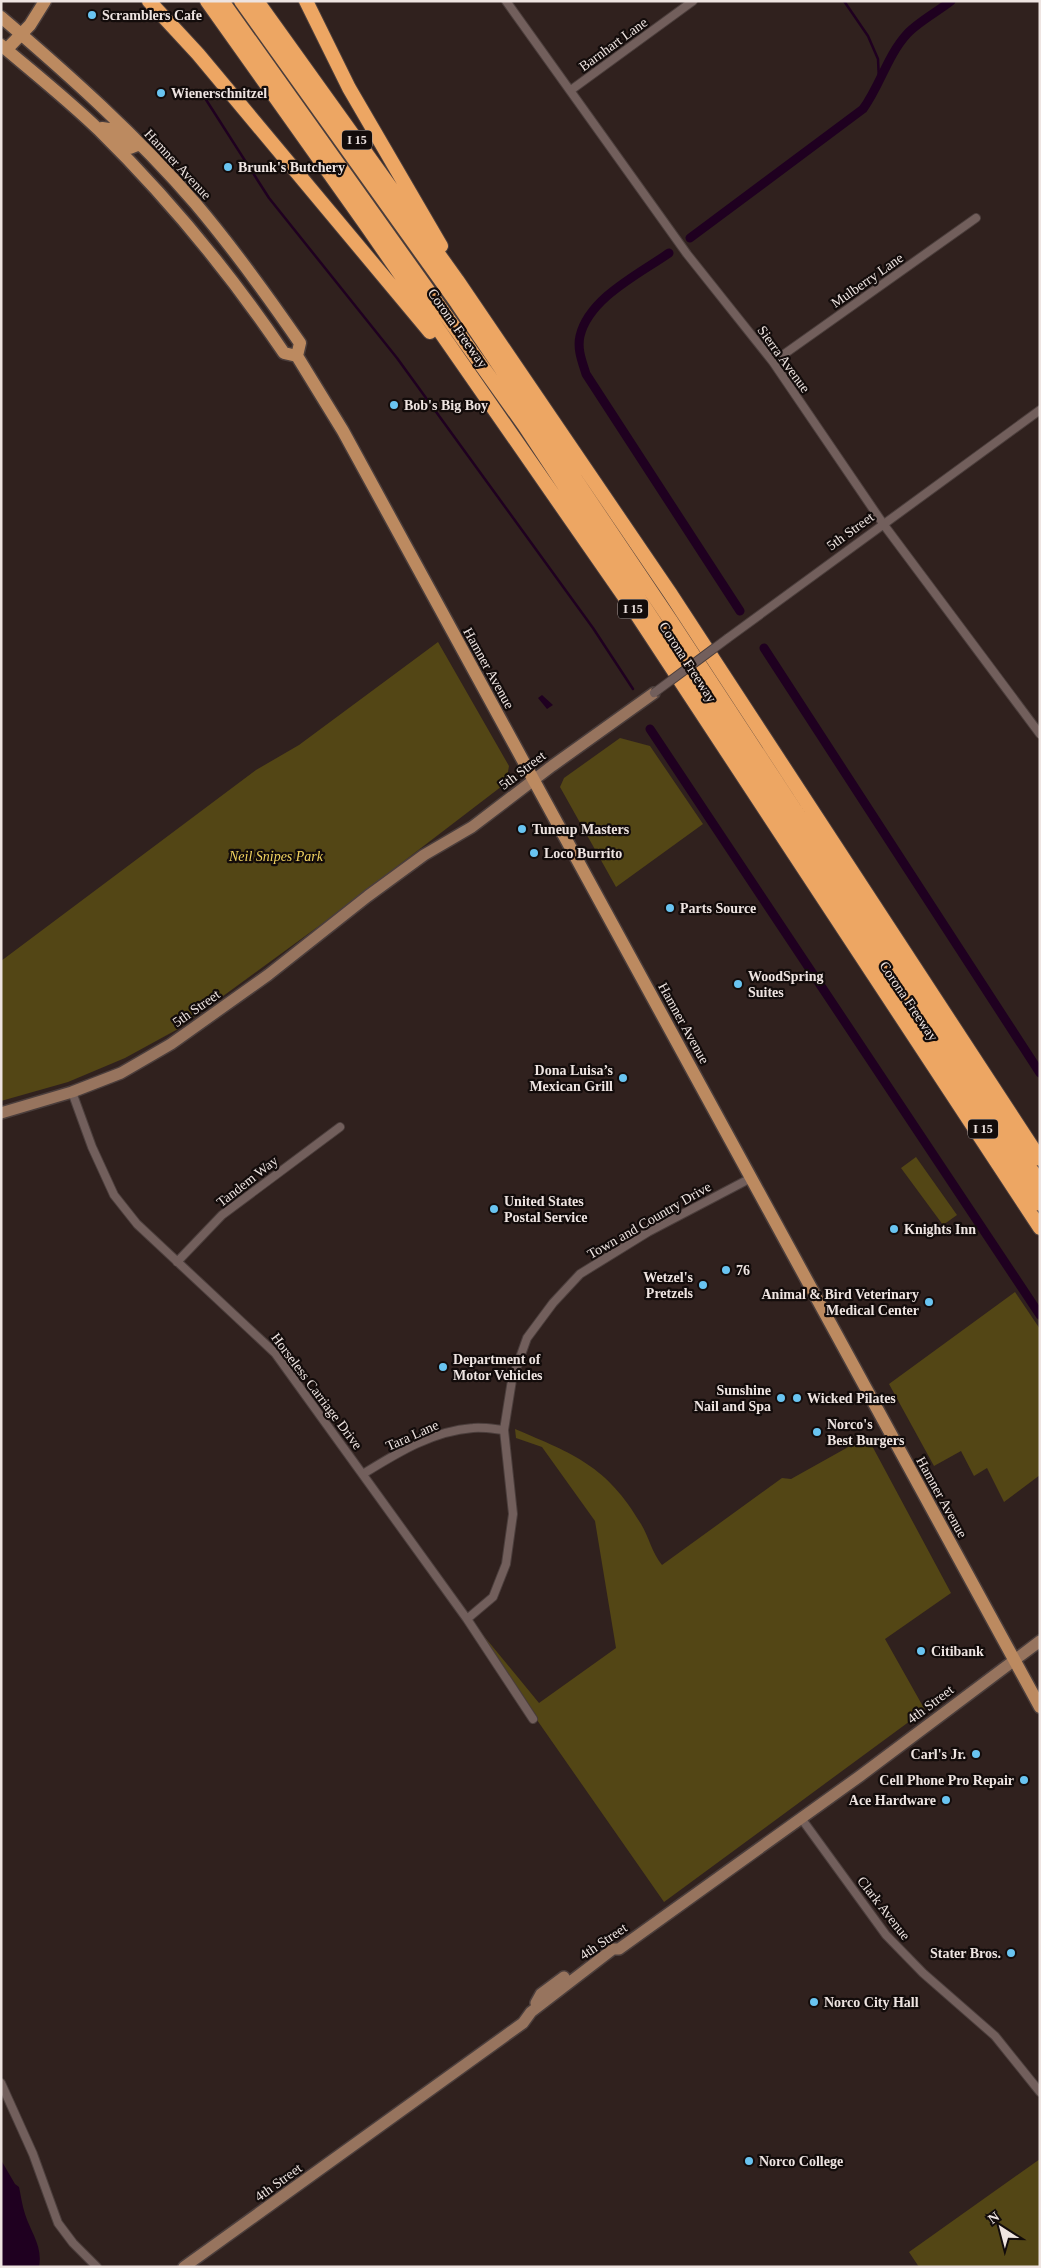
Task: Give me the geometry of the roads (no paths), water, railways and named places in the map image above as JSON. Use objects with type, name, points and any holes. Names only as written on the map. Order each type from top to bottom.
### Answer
[{"type":"highway","points":[[149,1],[198,54],[400,294],[512,435]]},
{"type":"highway","name":"Corona Freeway","points":[[207,1],[366,224],[637,615],[1040,1228]]},
{"type":"highway","points":[[222,1],[524,425],[970,1088],[1040,1183]]},
{"type":"highway","points":[[241,1],[457,303],[677,629],[970,1088],[1040,1204]]},
{"type":"highway","name":"Corona Freeway","points":[[257,1],[457,280],[676,601],[1036,1154]]},
{"type":"highway","points":[[306,1],[349,88],[434,230],[457,280]]},
{"type":"highway","points":[[970,1088],[1036,1154]]},
{"type":"highway","name":"I 15","points":[[970,1088],[1001,1168]]},
{"type":"main road","points":[[3,50],[30,26],[45,1]]},
{"type":"main road","name":"Hamner Avenue","points":[[1,17],[101,106],[140,144],[194,202],[260,285],[300,343],[298,356],[343,431],[1040,1707]]},
{"type":"main road","name":"Hamner Avenue","points":[[3,50],[98,129],[178,216],[246,296],[284,352],[298,356]]},
{"type":"main road","points":[[98,129],[106,127],[130,148],[140,144]]},
{"type":"street","name":"Sierra Avenue","points":[[506,1],[686,254],[773,362],[884,525],[1040,734]]},
{"type":"street","name":"Barnhart Lane","points":[[571,90],[693,1]]},
{"type":"street","name":"Mulberry Lane","points":[[773,362],[976,218]]},
{"type":"street","name":"5th Street","points":[[1,1113],[72,1092],[121,1073],[171,1044],[268,976],[424,855],[472,827],[533,780],[1040,410]]},
{"type":"street","name":"Horseless Carriage Drive","points":[[72,1092],[92,1147],[114,1195],[137,1224],[274,1352],[467,1619],[533,1719]]},
{"type":"street","name":"Tandem Way","points":[[177,1262],[222,1215],[340,1128]]},
{"type":"street","name":"Town and Country Drive","points":[[467,1619],[493,1597],[506,1564],[513,1514],[504,1430],[512,1380],[527,1338],[553,1303],[580,1274],[648,1232],[751,1178]]},
{"type":"street","name":"Tara Lane","points":[[363,1474],[402,1451],[439,1434],[474,1428],[504,1430]]},
{"type":"street","name":"4th Street","points":[[184,2267],[523,2023],[541,1994],[549,1988],[589,1959],[616,1949],[800,1818],[1040,1641]]},
{"type":"street","name":"Clark Avenue","points":[[800,1818],[886,1934],[924,1973],[995,2036],[1040,2092]]},
{"type":"street","points":[[523,2023],[602,1966],[616,1949]]},
{"type":"street","points":[[1,2083],[33,2154],[58,2223],[72,2243],[97,2267]]},
{"type":"waterway","points":[[844,1],[868,36],[878,59],[879,81]]},
{"type":"waterway","points":[[690,238],[863,109],[894,52],[907,34],[951,1]]},
{"type":"waterway","points":[[203,95],[269,198],[397,358],[593,628],[633,689]]},
{"type":"waterway","points":[[669,253],[630,278],[593,310],[585,322],[580,336],[580,355],[586,374],[740,611]]},
{"type":"waterway","points":[[764,648],[1040,1073]]},
{"type":"waterway","points":[[650,729],[1040,1315]]},
{"type":"place","name":"Scramblers Cafe","points":[[92,15]]},
{"type":"place","name":"Wienerschnitzel","points":[[161,93]]},
{"type":"place","name":"Brunk's Butchery","points":[[228,167]]},
{"type":"place","name":"Bob's Big Boy","points":[[394,405]]},
{"type":"place","name":"Tuneup Masters","points":[[522,829]]},
{"type":"place","name":"Loco Burrito","points":[[534,853]]},
{"type":"place","name":"Parts Source","points":[[670,908]]},
{"type":"place","name":"WoodSpring Suites","points":[[738,984]]},
{"type":"place","name":"Dona Luisa’s Mexican Grill","points":[[623,1078]]},
{"type":"place","name":"United States Postal Service","points":[[494,1209]]},
{"type":"place","name":"Knights Inn","points":[[894,1229]]},
{"type":"place","name":"76","points":[[726,1270]]},
{"type":"place","name":"Wetzel's Pretzels","points":[[703,1285]]},
{"type":"place","name":"Animal & Bird Veterinary Medical Center","points":[[929,1302]]},
{"type":"place","name":"Department of Motor Vehicles","points":[[443,1367]]},
{"type":"place","name":"Sunshine Nail and Spa","points":[[781,1398]]},
{"type":"place","name":"Wicked Pilates","points":[[797,1398]]},
{"type":"place","name":"Norco's Best Burgers","points":[[817,1432]]},
{"type":"place","name":"Citibank","points":[[921,1651]]},
{"type":"place","name":"Carl's Jr.","points":[[976,1754]]},
{"type":"place","name":"Cell Phone Pro Repair","points":[[1024,1780]]},
{"type":"place","name":"Ace Hardware","points":[[946,1800]]},
{"type":"place","name":"Stater Bros.","points":[[1011,1953]]},
{"type":"place","name":"Norco City Hall","points":[[814,2002]]},
{"type":"place","name":"Norco College","points":[[749,2161]]},
{"type":"park label","name":"Neil Snipes Park","points":[[276,856]]}]
